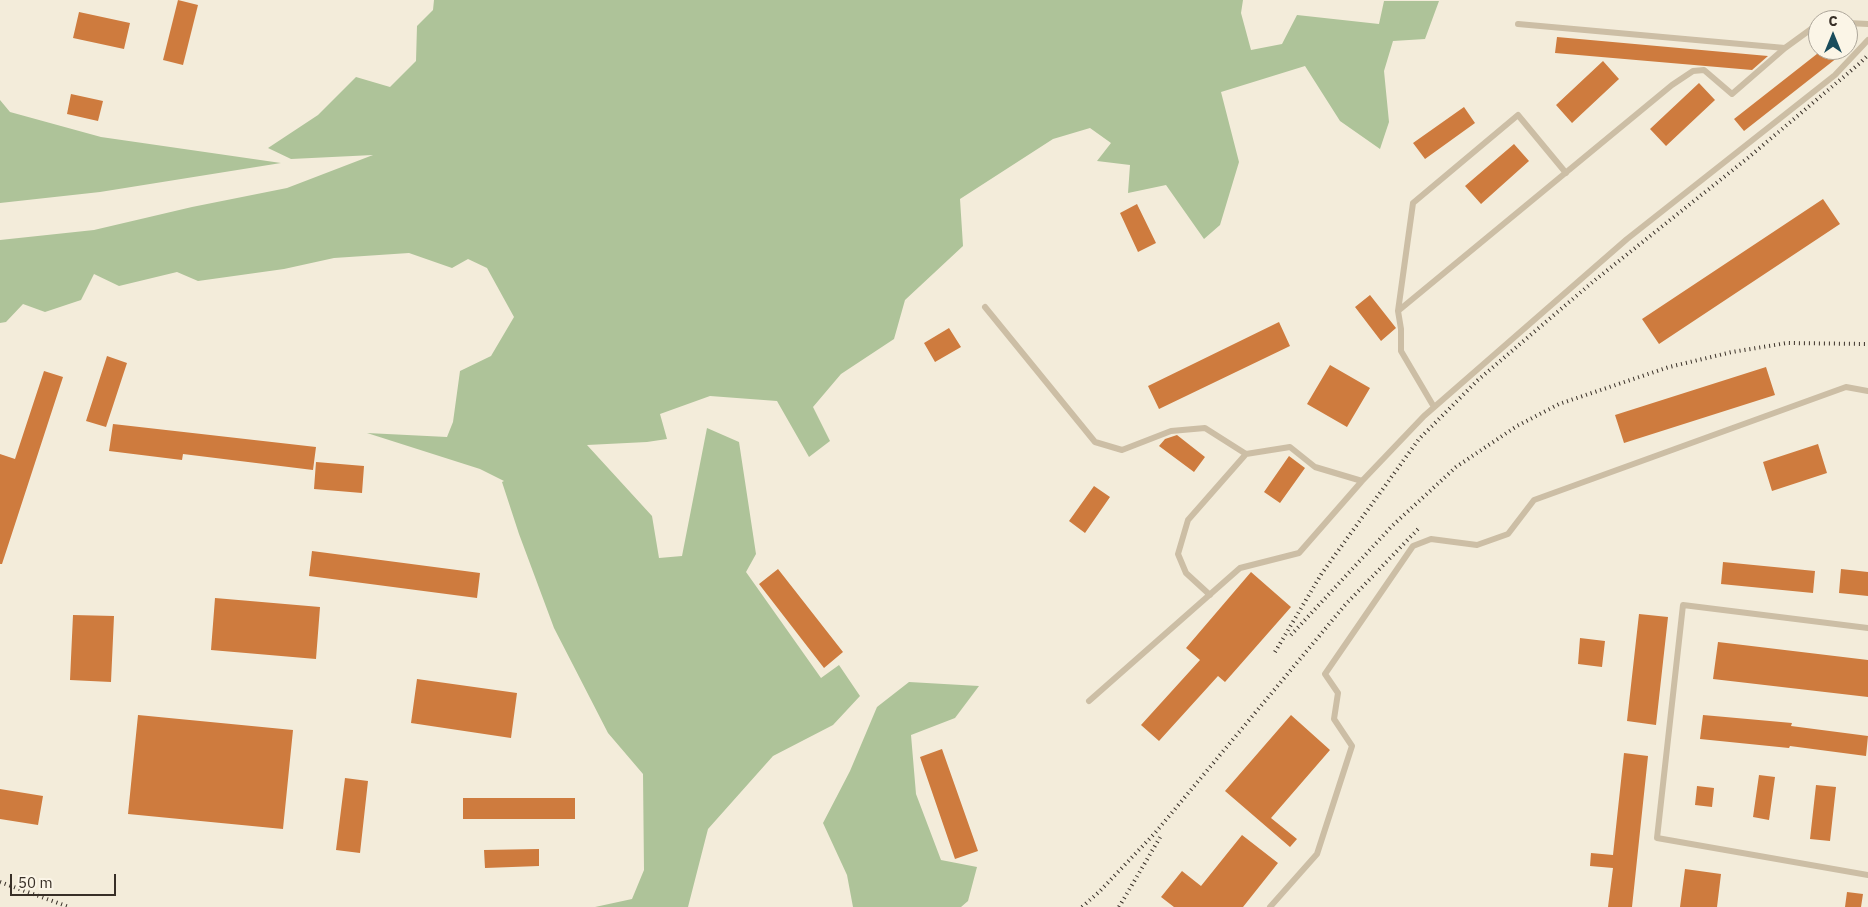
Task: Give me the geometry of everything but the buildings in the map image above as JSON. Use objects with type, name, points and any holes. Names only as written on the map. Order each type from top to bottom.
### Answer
[{"type":"lane","points":[[1518,24],[1785,48]]},
{"type":"lane","points":[[1398,311],[1672,85],[1693,71],[1704,70],[1732,94],[1785,48],[1808,31]]},
{"type":"lane","points":[[1089,701],[1240,568],[1298,553],[1362,481],[1434,407],[1627,239],[1834,75],[1868,40]]},
{"type":"lane","points":[[1434,407],[1401,351],[1401,329],[1398,311],[1413,203],[1518,115],[1566,173]]},
{"type":"lane","points":[[985,307],[1095,442],[1122,450],[1171,431],[1205,428],[1246,454]]},
{"type":"lane","points":[[1270,907],[1317,854],[1352,746],[1334,719],[1338,693],[1325,674],[1413,546],[1431,539],[1477,545],[1508,534],[1534,500],[1846,386],[1868,391]]},
{"type":"lane","points":[[1210,595],[1186,574],[1178,554],[1188,520],[1246,454],[1290,446],[1315,467],[1362,481]]},
{"type":"lane","points":[[1868,628],[1683,605],[1657,838],[1868,875]]},
{"type":"green space","points":[[434,0],[1243,0],[1241,13],[1251,50],[1282,44],[1297,15],[1379,24],[1384,1],[1439,1],[1425,39],[1393,41],[1384,71],[1389,122],[1380,149],[1340,121],[1305,66],[1221,92],[1239,162],[1220,225],[1204,239],[1166,185],[1128,193],[1130,165],[1097,161],[1111,143],[1090,128],[1053,139],[960,199],[963,246],[905,300],[894,339],[841,374],[813,407],[830,441],[809,457],[777,401],[710,396],[660,414],[667,439],[587,445],[652,516],[659,558],[682,556],[707,428],[739,442],[756,554],[746,572],[821,678],[839,665],[860,696],[833,725],[773,756],[708,829],[688,907],[595,907],[632,899],[644,870],[643,774],[608,733],[554,628],[519,534],[502,482],[504,481],[480,469],[367,433],[447,437],[453,422],[460,371],[491,356],[514,317],[487,268],[468,259],[452,268],[409,253],[334,258],[284,269],[198,281],[177,272],[119,286],[94,274],[81,300],[45,312],[23,304],[6,322],[0,323],[0,240],[94,230],[192,207],[287,188],[373,155],[291,159],[268,148],[318,115],[356,77],[390,87],[416,61],[417,26],[433,10]]},
{"type":"green space","points":[[0,100],[10,112],[101,137],[281,163],[100,192],[0,203]]},
{"type":"green space","points":[[909,682],[979,686],[955,718],[911,735],[916,794],[941,860],[977,867],[968,901],[961,907],[853,907],[847,875],[823,823],[850,771],[877,707]]},
{"type":"railway","points":[[1275,652],[1322,573],[1419,439],[1478,380],[1595,280],[1749,157],[1868,55]]},
{"type":"railway","points":[[1291,635],[1392,526],[1456,467],[1517,426],[1559,404],[1669,367],[1732,352],[1787,343],[1868,344]]},
{"type":"railway","points":[[1082,907],[1100,891],[1155,833],[1345,605],[1420,527]]},
{"type":"railway","points":[[1119,907],[1162,834]]},
{"type":"railway","points":[[0,882],[69,907]]}]
